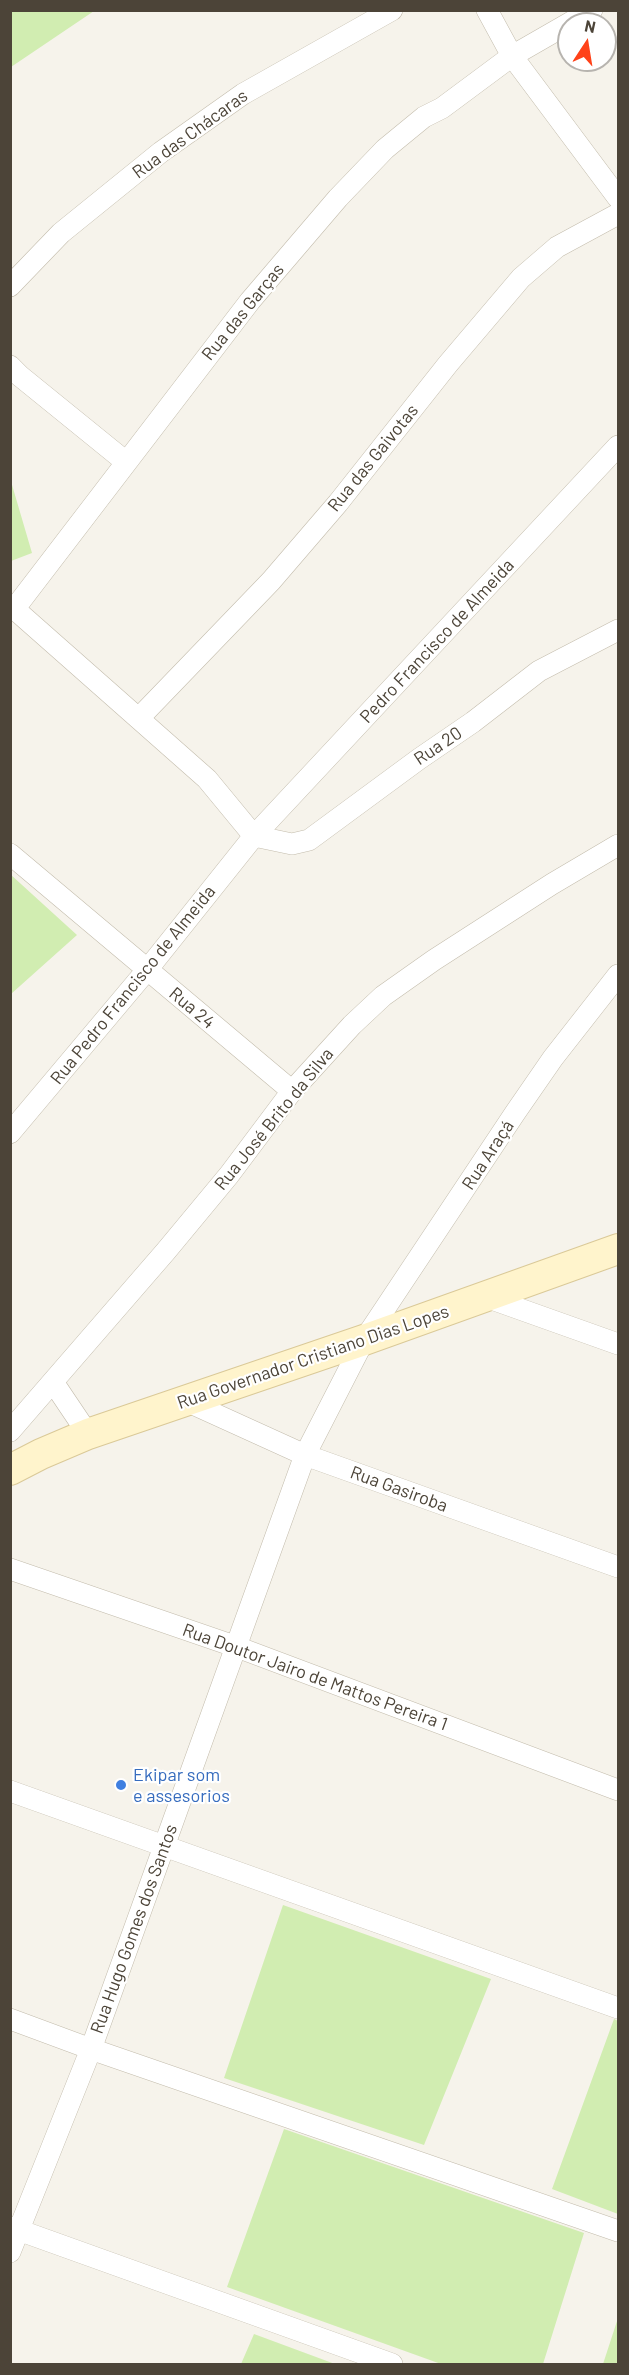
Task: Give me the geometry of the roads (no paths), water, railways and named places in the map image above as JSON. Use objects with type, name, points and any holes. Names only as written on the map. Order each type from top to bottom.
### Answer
[{"type":"street","name":"Rua das Chácaras","points":[[10,286],[61,233],[161,152],[243,94],[392,10]]},
{"type":"street","points":[[487,10],[512,56],[618,198]]},
{"type":"street","name":"Rua das Garças","points":[[13,606],[250,301],[338,198],[385,149],[424,117],[442,108],[512,56],[592,10]]},
{"type":"street","name":"Rua das Gaivotas","points":[[139,718],[271,581],[338,503],[448,364],[521,278],[557,247],[618,214]]},
{"type":"street","points":[[10,366],[126,462]]},
{"type":"street","name":"Pedro Francisco de Almeida","points":[[254,836],[618,446]]},
{"type":"street","points":[[13,606],[207,779],[254,836]]},
{"type":"street","name":"Rua 20","points":[[254,836],[291,844],[309,840],[418,759],[473,722],[539,671],[618,630]]},
{"type":"street","name":"Rua Pedro Francisco de Almeida","points":[[10,1133],[147,970],[254,836]]},
{"type":"street","name":"Rua José Brito da Silva","points":[[10,1431],[229,1175],[292,1091],[352,1025],[383,996],[434,960],[552,884],[618,845]]},
{"type":"street","name":"Rua 24","points":[[10,854],[292,1091]]},
{"type":"street","name":"Rua Araçá","points":[[364,1340],[527,1095],[618,975]]},
{"type":"street","name":"Rua Governador Cristiano Dias Lopes","points":[[10,1470],[88,1434],[364,1340],[618,1249]]},
{"type":"street","points":[[486,1297],[618,1344]]},
{"type":"street","name":"Rua Hugo Gomes dos Santos","points":[[10,2252],[14,2228],[91,2049],[305,1455],[364,1340]]},
{"type":"street","points":[[53,1382],[88,1434]]},
{"type":"street","name":"Rua Gasiroba","points":[[184,1400],[305,1455],[618,1567]]},
{"type":"street","name":"Rua Doutor Jairo de Mattos Pereira 1","points":[[10,1569],[237,1647],[618,1790]]},
{"type":"street","points":[[10,1791],[618,2007]]},
{"type":"street","points":[[10,2019],[618,2231]]},
{"type":"street","points":[[14,2228],[392,2364]]},
{"type":"place","name":"Ekipar som e assesorios","points":[[121,1785]]}]
